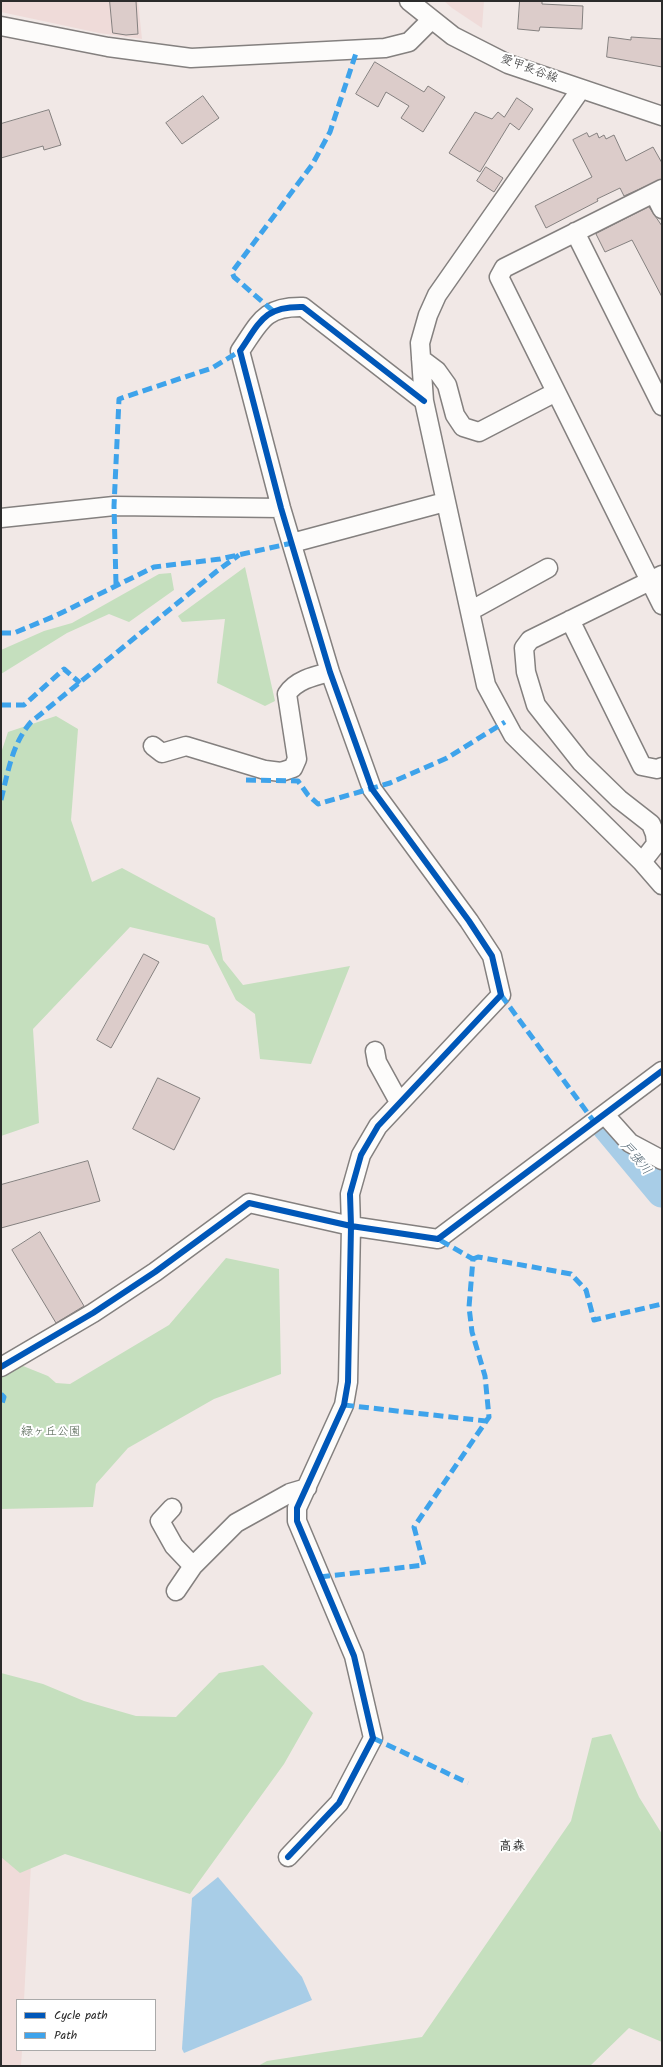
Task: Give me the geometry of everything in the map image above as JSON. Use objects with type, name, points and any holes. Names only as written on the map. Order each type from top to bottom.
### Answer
[{"type":"street","name":"愛甲長谷線","points":[[409,1],[453,36],[508,64],[662,116]]},
{"type":"street","points":[[1,26],[108,47],[191,58],[385,48],[409,42],[431,20]]},
{"type":"street","points":[[581,89],[437,295],[428,315],[420,343],[424,401],[486,685],[513,735],[642,862],[662,885]]},
{"type":"street","points":[[659,197],[575,232],[504,268],[499,277],[556,392],[656,578],[662,605]]},
{"type":"street","points":[[575,232],[662,406]]},
{"type":"street","points":[[288,1857],[339,1802],[373,1738],[354,1656],[297,1521],[297,1508],[344,1405],[348,1382],[351,1226],[350,1194],[361,1155],[378,1126],[501,995],[492,956],[470,921],[372,789],[330,672],[281,508],[240,351],[264,316],[289,306],[303,307],[424,401]]},
{"type":"street","points":[[422,359],[438,371],[446,385],[455,415],[463,427],[479,432],[556,392]]},
{"type":"street","points":[[292,543],[445,502]]},
{"type":"street","points":[[1,518],[114,506],[281,508]]},
{"type":"street","points":[[470,611],[548,568]]},
{"type":"street","points":[[642,862],[656,844],[655,834],[651,824],[619,799],[581,762],[536,705],[528,678],[524,648],[530,640],[656,578]]},
{"type":"street","points":[[570,620],[642,766],[657,769],[662,767]]},
{"type":"street","points":[[153,746],[162,753],[186,746],[265,770],[281,772],[293,768],[297,759],[287,694],[290,688],[309,678],[330,672]]},
{"type":"street","points":[[375,1051],[377,1062],[399,1102]]},
{"type":"street","points":[[1,1366],[93,1313],[249,1202],[351,1226],[438,1239],[662,1071]]},
{"type":"street","points":[[605,1115],[630,1143],[662,1160]]},
{"type":"street","points":[[176,1591],[193,1566],[236,1523],[290,1493],[307,1488]]},
{"type":"street","points":[[172,1508],[160,1521],[174,1546],[193,1566]]},
{"type":"shaded area","points":[[1,1],[138,1],[142,39],[99,33],[1,12]]},
{"type":"shaded area","points":[[444,1],[484,1],[482,28],[452,8]]},
{"type":"shaded area","points":[[1,1814],[32,1844],[24,1999],[16,1999],[16,2051],[22,2051],[21,2066],[1,2066]]},
{"type":"green space","points":[[245,567],[275,701],[265,706],[217,683],[225,619],[182,622],[178,616]]},
{"type":"green space","points":[[171,573],[174,590],[129,622],[109,614],[67,633],[1,674],[1,650],[44,631],[72,623],[159,574]]},
{"type":"green space","points":[[56,716],[78,729],[71,820],[92,882],[122,868],[215,918],[223,960],[243,985],[350,966],[311,1064],[260,1059],[255,1014],[236,1000],[208,945],[130,927],[33,1029],[39,1123],[1,1136],[1,753],[8,732]]},
{"type":"green space","name":"緑ヶ丘公園","points":[[226,1258],[279,1269],[281,1374],[214,1399],[128,1448],[96,1484],[93,1507],[1,1509],[1,1374],[18,1364],[48,1376],[56,1383],[70,1384],[169,1325]]},
{"type":"green space","points":[[263,1665],[313,1713],[284,1764],[190,1894],[65,1854],[20,1873],[1,1857],[1,1673],[43,1684],[84,1701],[136,1716],[176,1717],[219,1673]]},
{"type":"green space","points":[[611,1734],[639,1797],[662,1834],[662,2042],[629,2028],[590,2066],[258,2066],[267,2061],[422,2037],[571,1821],[592,1738]]},
{"type":"water","points":[[218,1877],[302,1977],[312,2000],[184,2053],[182,2049],[192,1898]]},
{"type":"building","points":[[110,1],[136,1],[138,34],[126,35],[113,33]]},
{"type":"building","points":[[520,1],[542,1],[542,4],[583,6],[582,29],[540,27],[539,31],[518,29]]},
{"type":"building","points":[[609,37],[631,40],[631,37],[662,39],[662,67],[607,57]]},
{"type":"building","points":[[375,62],[424,92],[428,86],[445,97],[423,132],[401,118],[409,106],[386,92],[378,107],[356,94]]},
{"type":"building","points":[[203,96],[219,118],[182,144],[166,123]]},
{"type":"building","points":[[517,98],[533,109],[519,130],[510,123],[480,172],[449,153],[475,112],[492,119],[498,112],[504,117]]},
{"type":"building","points":[[49,110],[61,145],[44,150],[43,146],[1,158],[1,124]]},
{"type":"building","points":[[587,133],[589,137],[597,133],[599,138],[604,135],[606,139],[614,135],[626,161],[653,147],[662,163],[662,179],[624,196],[620,188],[597,199],[598,201],[546,228],[535,206],[592,177],[573,140]]},
{"type":"building","points":[[486,167],[503,178],[494,192],[477,181]]},
{"type":"building","points":[[649,207],[662,226],[662,297],[632,240],[605,252],[596,234]]},
{"type":"building","points":[[144,954],[159,962],[111,1048],[97,1040]]},
{"type":"building","points":[[158,1078],[200,1098],[174,1150],[133,1129]]},
{"type":"building","points":[[88,1161],[100,1201],[1,1228],[1,1185]]},
{"type":"building","points":[[40,1232],[84,1306],[56,1323],[12,1250]]},
{"type":"waterway","name":"戸張川","points":[[607,1126],[662,1192]]},
{"type":"marked path","points":[[273,311],[234,277],[232,272],[312,165],[330,132],[357,50]]},
{"type":"marked path","points":[[116,584],[114,506],[119,399],[212,368],[240,351]]},
{"type":"marked path","points":[[1,633],[14,633],[55,616],[154,567],[220,559],[292,543]]},
{"type":"marked path","points":[[1,800],[15,749],[31,722],[217,571],[239,555]]},
{"type":"marked path","points":[[1,705],[24,705],[64,669],[80,683]]},
{"type":"marked path","points":[[246,780],[298,781],[308,795],[318,804],[390,783],[447,758],[505,722]]},
{"type":"marked path","points":[[501,995],[595,1123]]},
{"type":"marked path","points":[[320,1577],[424,1565],[414,1527],[489,1417],[485,1376],[472,1332],[469,1307],[473,1259],[438,1239]]},
{"type":"marked path","points":[[473,1259],[478,1257],[571,1274],[586,1290],[594,1320],[662,1304]]},
{"type":"marked path","points":[[1,1394],[4,1397],[1,1407]]},
{"type":"marked path","points":[[344,1405],[486,1421]]},
{"type":"marked path","points":[[373,1738],[468,1783]]},
{"type":"cycle path","points":[[424,401],[303,307],[290,307],[271,313],[258,324],[240,351],[281,508],[330,672],[372,789],[469,921],[492,956],[501,995],[378,1126],[361,1155],[350,1194],[351,1226],[438,1239],[662,1071]]},
{"type":"cycle path","points":[[1,1367],[93,1313],[155,1272],[249,1203],[351,1226],[348,1382],[344,1405],[297,1508],[297,1521],[354,1656],[373,1738],[339,1803],[288,1857]]},
{"type":"district","name":"高森","points":[[512,1848]]}]
